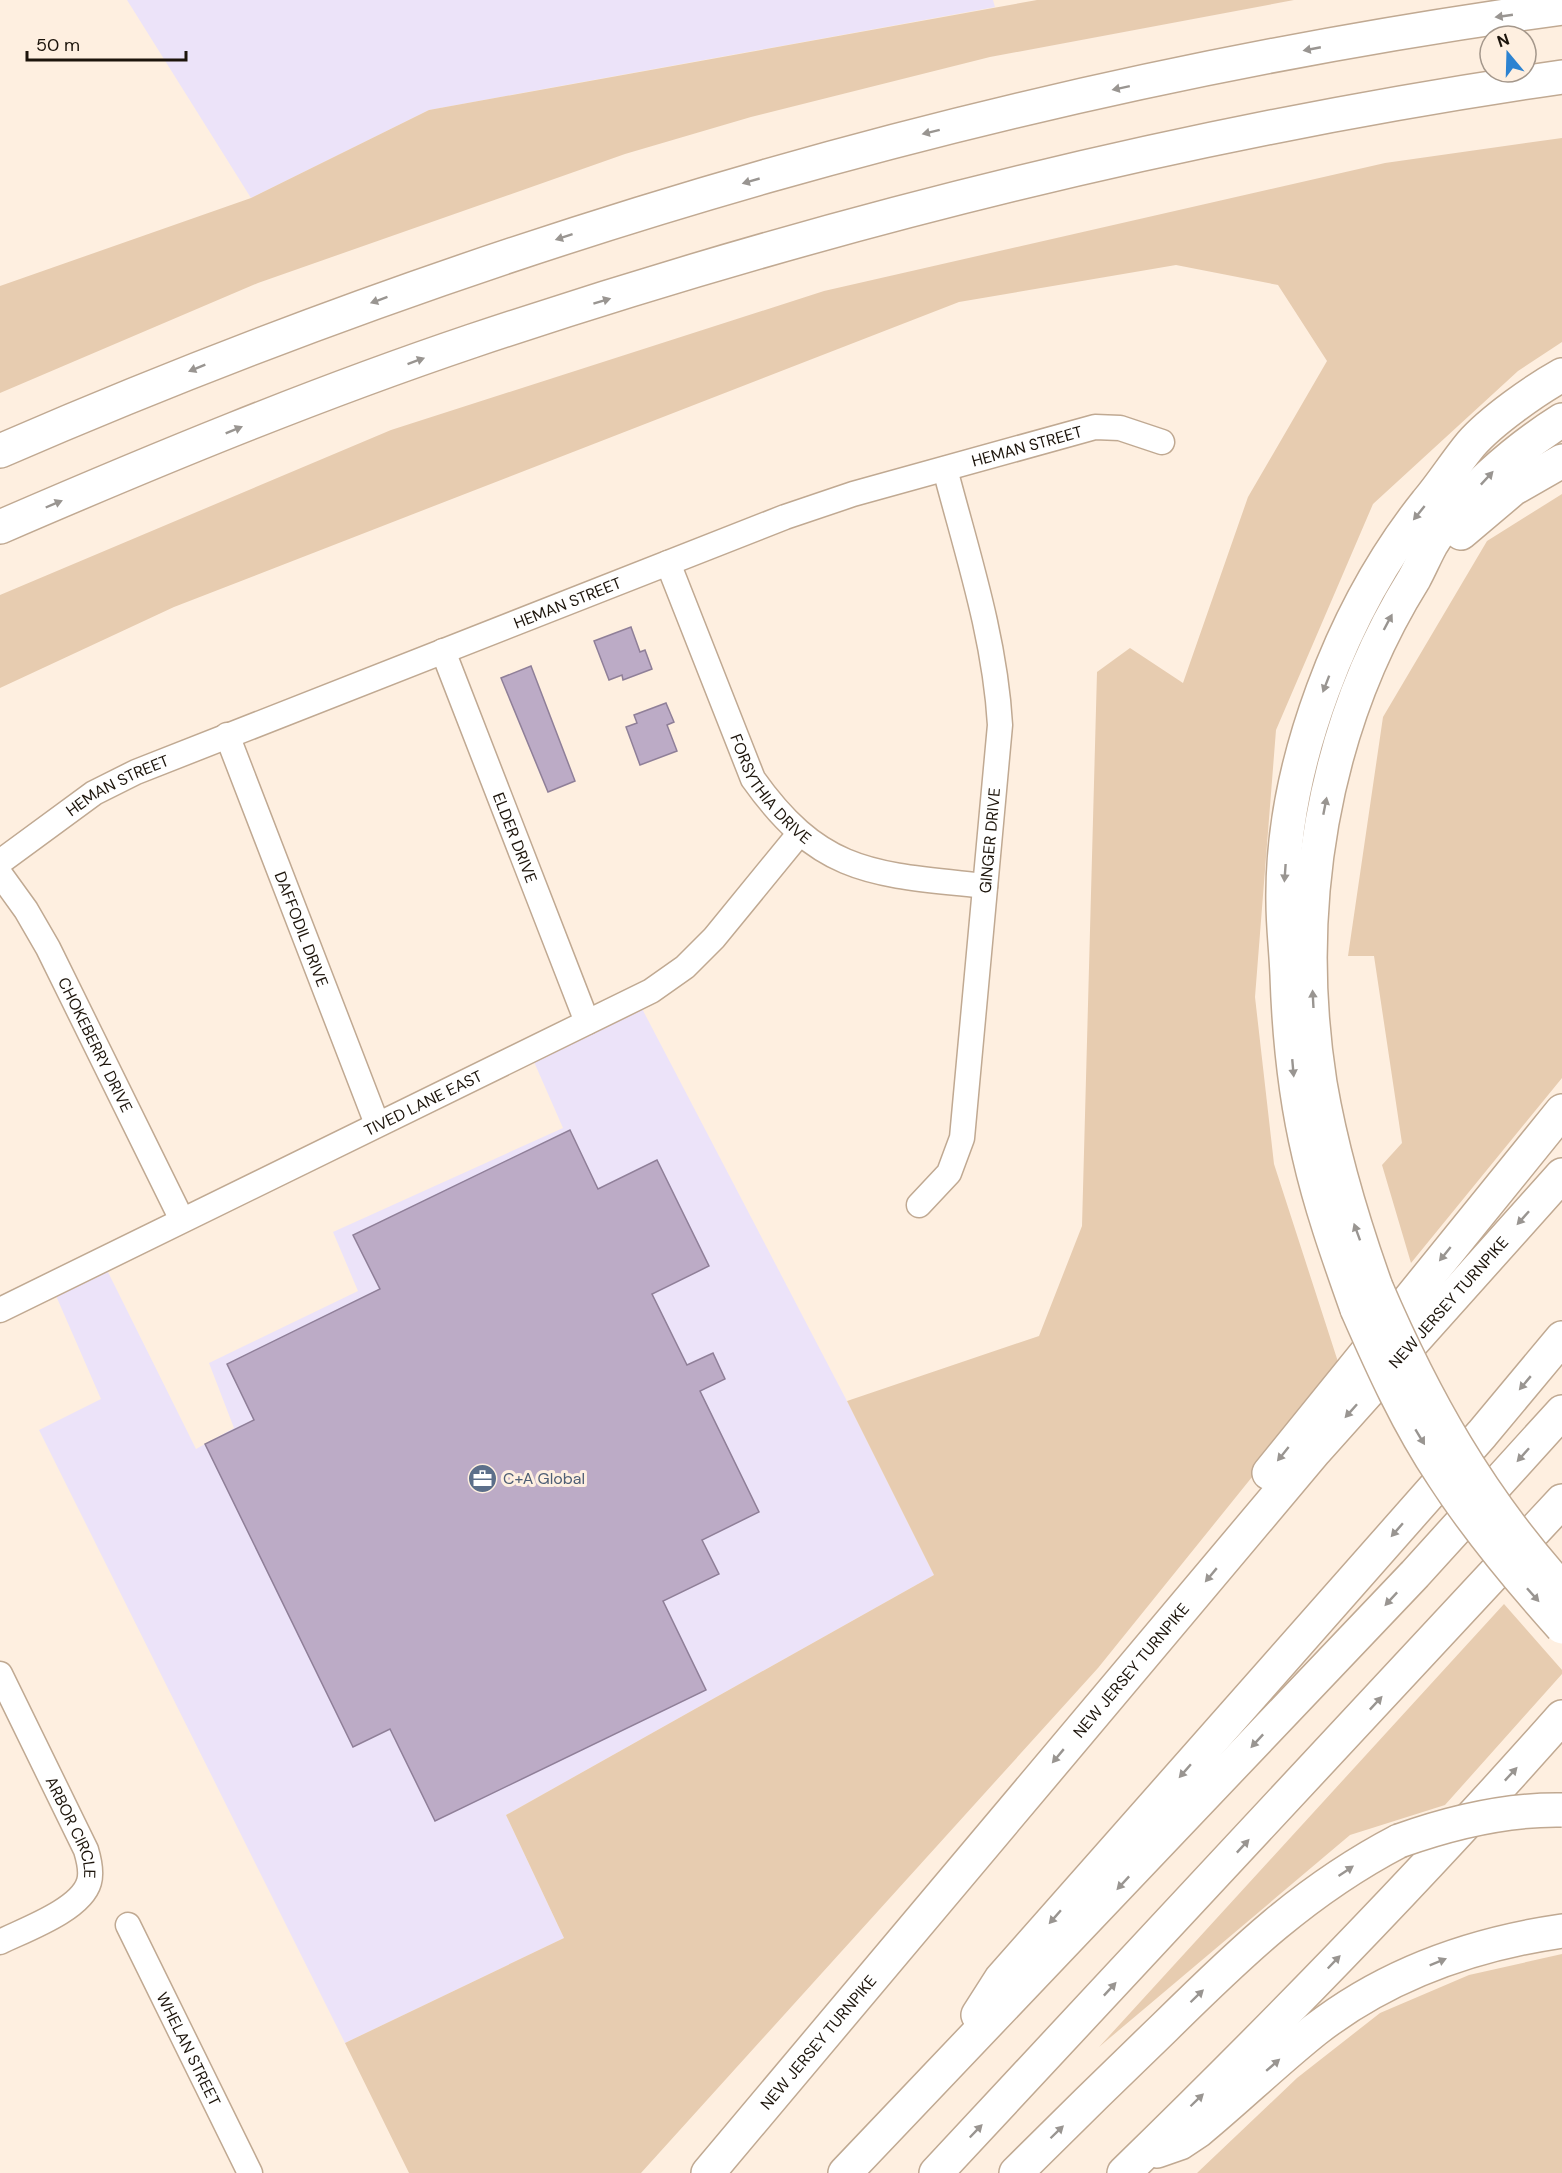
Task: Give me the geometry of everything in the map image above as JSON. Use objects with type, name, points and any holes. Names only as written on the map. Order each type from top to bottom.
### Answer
[{"type":"highway","points":[[0,451],[211,363],[405,290],[609,223],[807,165],[999,115],[1214,67],[1380,36],[1562,8]]},
{"type":"highway","points":[[0,527],[295,405],[472,341],[804,238],[994,187],[1178,146],[1283,124],[1562,77]]},
{"type":"highway","points":[[1562,375],[1512,409],[1472,443],[1412,521],[1375,579],[1341,645],[1315,712],[1300,768],[1286,849],[1283,900],[1295,1085],[1308,1155],[1328,1227],[1366,1298],[1409,1361],[1464,1461],[1500,1514],[1562,1589]]},
{"type":"highway","points":[[1455,467],[1562,391]]},
{"type":"highway","points":[[1562,420],[1536,436],[1487,479],[1432,543],[1378,640],[1348,712],[1325,805],[1312,902],[1311,957],[1320,1082],[1333,1149],[1352,1220],[1366,1298],[1410,1421],[1442,1475],[1480,1529],[1562,1627]]},
{"type":"highway","points":[[1416,575],[1513,489],[1562,461]]},
{"type":"highway","points":[[1232,1550],[1270,1469],[1562,1111]]},
{"type":"highway","name":"NEW JERSEY TURNPIKE","points":[[708,2173],[1315,1451],[1562,1174]]},
{"type":"highway","points":[[939,2077],[1001,1979],[1482,1434],[1562,1338]]},
{"type":"highway","points":[[845,2173],[939,2077],[1415,1574],[1562,1412]]},
{"type":"highway","points":[[936,2173],[1412,1665],[1562,1501]]},
{"type":"highway","points":[[1132,2165],[1385,1909],[1562,1717]]},
{"type":"highway","points":[[1016,2173],[1255,1940],[1307,1897],[1355,1864],[1400,1841],[1445,1825],[1494,1815],[1562,1810]]},
{"type":"highway","points":[[1132,2165],[1180,2143],[1198,2131],[1317,2028],[1365,1996],[1415,1971],[1464,1952],[1515,1938],[1562,1931]]},
{"type":"street","name":"HEMAN STREET","points":[[0,862],[94,793],[136,772],[443,651],[853,494],[1095,427],[1120,428],[1162,442]]},
{"type":"street","name":"GINGER DRIVE","points":[[919,1205],[949,1173],[962,1138],[997,782],[1000,725],[997,676],[988,630],[945,469]]},
{"type":"street","name":"FORSYTHIA DRIVE","points":[[668,564],[753,779],[773,808],[799,834],[830,856],[862,868],[896,877],[985,886]]},
{"type":"street","name":"ELDER DRIVE","points":[[443,651],[587,1022]]},
{"type":"street","name":"DAFFODIL DRIVE","points":[[227,735],[377,1124]]},
{"type":"street","name":"TIVED LANE EAST","points":[[0,1310],[651,991],[685,967],[714,938],[799,834]]},
{"type":"street","name":"CHOKEBERRY DRIVE","points":[[0,874],[26,910],[48,948],[182,1220]]},
{"type":"street","name":"ARBOR CIRCLE","points":[[0,1674],[86,1850],[90,1866],[89,1882],[82,1896],[70,1906],[0,1942]]},
{"type":"street","name":"WHELAN STREET","points":[[128,1925],[250,2173]]},
{"type":"shaded area","points":[[127,0],[993,0],[995,7],[429,110],[251,198]]},
{"type":"shaded area","points":[[1037,0],[1294,0],[990,57],[751,117],[625,154],[258,283],[0,393],[0,286],[251,198],[429,110]]},
{"type":"shaded area","points":[[1562,138],[1562,342],[1518,371],[1373,504],[1276,730],[1255,997],[1274,1164],[1340,1368],[1098,1668],[641,2173],[409,2173],[345,2043],[564,1938],[506,1815],[934,1575],[847,1401],[1039,1336],[1082,1226],[1097,672],[1130,648],[1183,683],[1248,497],[1327,361],[1278,285],[1176,265],[959,302],[174,607],[0,688],[0,595],[391,430],[824,291],[1385,163]]},
{"type":"shaded area","points":[[1562,494],[1562,1078],[1411,1263],[1382,1165],[1402,1143],[1374,956],[1348,956],[1383,717],[1487,541]]},
{"type":"shaded area","points":[[637,999],[847,1401],[934,1575],[506,1815],[564,1938],[345,2043],[39,1430],[101,1399],[50,1282],[101,1258],[196,1449],[234,1428],[209,1363],[358,1291],[333,1232],[563,1128],[531,1055]]},
{"type":"shaded area","points":[[1504,1604],[1562,1670],[1562,1674],[1445,1805],[1350,1835],[1099,2047]]},
{"type":"shaded area","points":[[1562,1954],[1562,2173],[1197,2173],[1297,2078],[1380,2013],[1469,1975]]},
{"type":"building","points":[[631,627],[640,652],[645,650],[652,669],[623,680],[622,675],[609,680],[594,641]]},
{"type":"building","points":[[531,666],[575,781],[548,792],[501,678]]},
{"type":"building","points":[[666,703],[674,722],[667,725],[677,751],[640,765],[626,727],[637,723],[634,715]]},
{"type":"building","name":"C+A Global","points":[[570,1130],[598,1189],[657,1160],[709,1266],[652,1294],[687,1365],[713,1353],[725,1379],[700,1391],[759,1512],[702,1540],[719,1574],[663,1601],[706,1690],[435,1821],[390,1729],[353,1747],[205,1444],[254,1420],[227,1364],[380,1289],[353,1235]]},
{"type":"place","name":"C+A Global","points":[[482,1478]]}]
